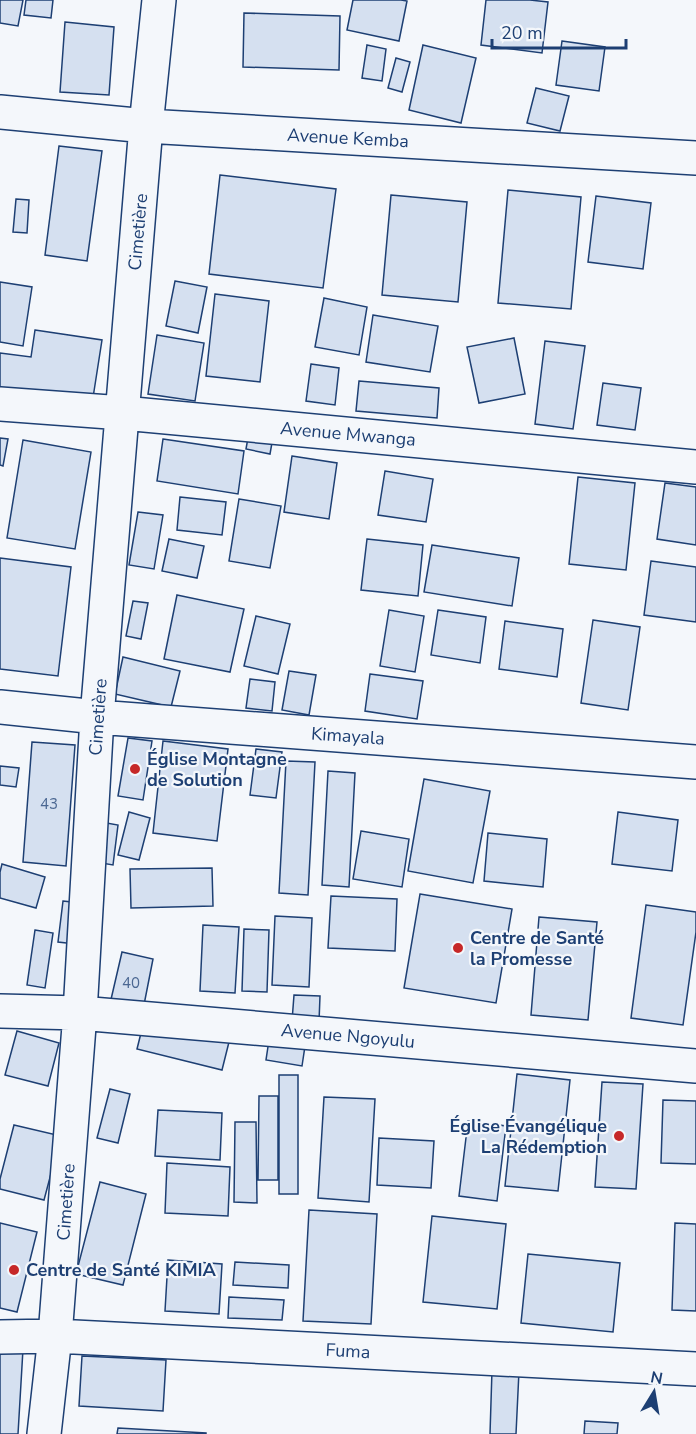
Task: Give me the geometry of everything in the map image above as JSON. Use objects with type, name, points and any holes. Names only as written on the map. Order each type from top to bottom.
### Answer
[{"type":"street","name":"Cimetière","points":[[44,1434],[55,1336],[80,1013],[97,717],[146,126],[159,0]]},
{"type":"street","name":"Avenue Kemba","points":[[0,112],[146,126],[696,158]]},
{"type":"street","name":"Avenue Mwanga","points":[[0,404],[123,413],[696,467]]},
{"type":"street","name":"Kimayala","points":[[0,707],[97,717],[696,762]]},
{"type":"street","name":"Avenue Ngoyulu","points":[[0,1011],[80,1013],[696,1066]]},
{"type":"street","name":"Fuma","points":[[0,1336],[55,1336],[696,1369]]},
{"type":"building","points":[[0,0],[23,0],[18,26],[0,23]]},
{"type":"building","points":[[26,0],[53,0],[51,18],[24,15]]},
{"type":"building","points":[[353,0],[407,1],[399,41],[347,30]]},
{"type":"building","points":[[486,0],[548,2],[542,53],[481,45]]},
{"type":"building","points":[[244,13],[340,16],[339,70],[243,67]]},
{"type":"building","points":[[65,22],[114,27],[109,95],[60,92]]},
{"type":"building","points":[[562,41],[605,47],[599,91],[556,85]]},
{"type":"building","points":[[367,45],[386,49],[382,81],[362,78]]},
{"type":"building","points":[[423,45],[476,58],[461,123],[409,110]]},
{"type":"building","points":[[396,58],[410,62],[402,92],[388,88]]},
{"type":"building","points":[[536,88],[569,96],[560,131],[527,123]]},
{"type":"building","points":[[59,146],[102,151],[87,261],[45,255]]},
{"type":"building","points":[[220,175],[336,189],[323,288],[209,274]]},
{"type":"building","points":[[508,190],[581,197],[571,309],[498,303]]},
{"type":"building","points":[[391,195],[467,202],[458,302],[382,295]]},
{"type":"building","points":[[596,196],[651,203],[643,269],[588,262]]},
{"type":"building","points":[[16,199],[29,200],[27,233],[13,232]]},
{"type":"building","points":[[175,281],[207,287],[198,333],[166,326]]},
{"type":"building","points":[[0,282],[32,287],[23,346],[0,342]]},
{"type":"building","points":[[215,294],[269,301],[260,382],[206,376]]},
{"type":"building","points":[[324,298],[367,307],[359,355],[315,347]]},
{"type":"building","points":[[373,315],[438,326],[430,372],[366,362]]},
{"type":"building","points":[[35,330],[102,340],[92,404],[0,390],[0,353],[31,357]]},
{"type":"building","points":[[157,335],[204,343],[195,401],[148,394]]},
{"type":"building","points":[[514,338],[525,394],[479,403],[467,347]]},
{"type":"building","points":[[545,341],[585,346],[573,429],[535,424]]},
{"type":"building","points":[[311,364],[339,368],[335,405],[306,401]]},
{"type":"building","points":[[359,381],[439,388],[437,418],[356,411]]},
{"type":"building","points":[[603,383],[641,388],[635,430],[597,425]]},
{"type":"building","points":[[249,432],[273,437],[270,454],[246,449]]},
{"type":"building","points":[[0,438],[8,439],[3,466],[0,465]]},
{"type":"building","points":[[163,439],[244,451],[238,494],[157,481]]},
{"type":"building","points":[[23,440],[91,452],[75,549],[7,538]]},
{"type":"building","points":[[292,456],[337,463],[329,519],[284,512]]},
{"type":"building","points":[[385,471],[433,479],[426,522],[378,515]]},
{"type":"building","points":[[578,477],[635,483],[626,570],[569,564]]},
{"type":"building","points":[[665,483],[696,487],[696,545],[657,539]]},
{"type":"building","points":[[180,497],[226,502],[222,535],[177,530]]},
{"type":"building","points":[[239,499],[281,506],[270,568],[229,561]]},
{"type":"building","points":[[138,512],[163,515],[154,569],[129,565]]},
{"type":"building","points":[[169,539],[204,546],[197,578],[162,571]]},
{"type":"building","points":[[367,539],[423,545],[418,596],[361,590]]},
{"type":"building","points":[[432,545],[519,558],[512,606],[424,592]]},
{"type":"building","points":[[0,558],[71,567],[58,676],[0,669]]},
{"type":"building","points":[[651,561],[696,567],[696,622],[644,615]]},
{"type":"building","points":[[177,595],[244,609],[230,672],[164,659]]},
{"type":"building","points":[[133,601],[148,603],[141,639],[126,636]]},
{"type":"building","points":[[389,610],[424,616],[415,672],[380,666]]},
{"type":"building","points":[[438,610],[486,617],[480,663],[431,655]]},
{"type":"building","points":[[256,616],[290,624],[278,674],[244,666]]},
{"type":"building","points":[[593,620],[640,627],[628,710],[581,703]]},
{"type":"building","points":[[505,621],[563,629],[557,677],[499,669]]},
{"type":"building","points":[[123,657],[180,671],[171,707],[115,694]]},
{"type":"building","points":[[289,671],[316,675],[309,715],[282,710]]},
{"type":"building","points":[[370,674],[423,681],[417,719],[365,711]]},
{"type":"building","points":[[250,679],[275,682],[272,711],[246,708]]},
{"type":"building","name":"Église Montagne de Solution","points":[[128,738],[152,741],[143,800],[118,796]]},
{"type":"building","points":[[163,741],[228,749],[217,841],[153,833]]},
{"type":"building","points":[[32,742],[75,745],[66,866],[23,862]]},
{"type":"building","points":[[256,749],[282,752],[276,798],[250,795]]},
{"type":"building","points":[[286,761],[315,762],[308,895],[279,893]]},
{"type":"building","points":[[0,766],[19,768],[16,787],[0,785]]},
{"type":"building","points":[[328,771],[355,773],[349,887],[322,885]]},
{"type":"building","points":[[424,779],[490,791],[473,883],[408,871]]},
{"type":"building","points":[[129,812],[150,818],[139,860],[118,855]]},
{"type":"building","points":[[618,812],[678,820],[672,871],[612,864]]},
{"type":"building","points":[[101,822],[118,825],[113,865],[95,862]]},
{"type":"building","points":[[361,831],[409,839],[402,887],[353,879]]},
{"type":"building","points":[[488,833],[547,839],[543,887],[484,881]]},
{"type":"building","points":[[2,864],[45,877],[36,908],[0,898]]},
{"type":"building","points":[[212,868],[213,906],[131,908],[130,869]]},
{"type":"building","name":"Centre de Santé la Promesse","points":[[420,894],[512,909],[496,1003],[404,988]]},
{"type":"building","points":[[331,896],[397,899],[395,951],[328,948]]},
{"type":"building","points":[[63,901],[80,903],[75,944],[58,942]]},
{"type":"building","points":[[646,905],[696,912],[696,932],[683,1025],[631,1018]]},
{"type":"building","points":[[275,916],[312,918],[309,987],[272,985]]},
{"type":"building","points":[[539,917],[597,922],[588,1020],[531,1015]]},
{"type":"building","points":[[203,925],[239,927],[235,993],[200,991]]},
{"type":"building","points":[[244,929],[269,930],[267,992],[242,991]]},
{"type":"building","points":[[35,930],[53,933],[45,988],[27,985]]},
{"type":"building","points":[[122,952],[153,959],[142,1015],[109,1008]]},
{"type":"building","points":[[294,995],[320,996],[319,1022],[292,1021]]},
{"type":"building","points":[[144,1021],[229,1042],[222,1070],[137,1049]]},
{"type":"building","points":[[17,1031],[59,1043],[48,1086],[5,1075]]},
{"type":"building","points":[[269,1040],[305,1046],[302,1066],[266,1060]]},
{"type":"building","points":[[517,1074],[570,1080],[558,1191],[505,1186]]},
{"type":"building","points":[[279,1075],[298,1075],[298,1194],[279,1194]]},
{"type":"building","name":"Église Évangélique La Rédemption","points":[[602,1082],[643,1084],[636,1189],[595,1187]]},
{"type":"building","points":[[110,1089],[130,1094],[118,1143],[97,1138]]},
{"type":"building","points":[[259,1096],[278,1096],[278,1180],[258,1180]]},
{"type":"building","points":[[324,1097],[375,1099],[369,1202],[318,1198]]},
{"type":"building","points":[[663,1100],[696,1101],[696,1164],[661,1163]]},
{"type":"building","points":[[158,1110],[222,1113],[220,1160],[155,1156]]},
{"type":"building","points":[[468,1121],[506,1126],[497,1201],[459,1196]]},
{"type":"building","points":[[235,1122],[256,1122],[257,1203],[234,1202]]},
{"type":"building","points":[[14,1125],[61,1136],[44,1200],[0,1189],[0,1179]]},
{"type":"building","points":[[379,1138],[434,1141],[431,1188],[377,1185]]},
{"type":"building","points":[[167,1163],[230,1167],[228,1216],[165,1213]]},
{"type":"building","points":[[100,1182],[146,1194],[123,1285],[76,1274]]},
{"type":"building","points":[[309,1210],[377,1214],[371,1324],[303,1321]]},
{"type":"building","points":[[432,1216],[506,1224],[497,1309],[423,1302]]},
{"type":"building","name":"Centre de Santé KIMIA","points":[[0,1223],[37,1232],[17,1312],[0,1308]]},
{"type":"building","points":[[675,1223],[696,1224],[696,1311],[672,1310]]},
{"type":"building","points":[[528,1254],[620,1263],[613,1332],[521,1323]]},
{"type":"building","points":[[168,1260],[222,1264],[219,1314],[165,1311]]},
{"type":"building","points":[[235,1262],[289,1265],[288,1288],[233,1285]]},
{"type":"building","points":[[229,1297],[284,1300],[282,1320],[228,1318]]},
{"type":"building","points":[[0,1347],[23,1349],[18,1434],[0,1434]]},
{"type":"building","points":[[82,1356],[166,1360],[163,1411],[79,1406]]},
{"type":"building","points":[[492,1370],[519,1371],[516,1434],[490,1434]]},
{"type":"building","points":[[585,1421],[618,1423],[617,1434],[584,1434]]},
{"type":"building","points":[[118,1428],[206,1433],[206,1434],[117,1434]]},
{"type":"place","name":"Église Montagne de Solution","points":[[135,769]]},
{"type":"place","name":"Centre de Santé la Promesse","points":[[458,948]]},
{"type":"place","name":"Église Évangélique La Rédemption","points":[[619,1136]]},
{"type":"place","name":"Centre de Santé KIMIA","points":[[14,1270]]}]
